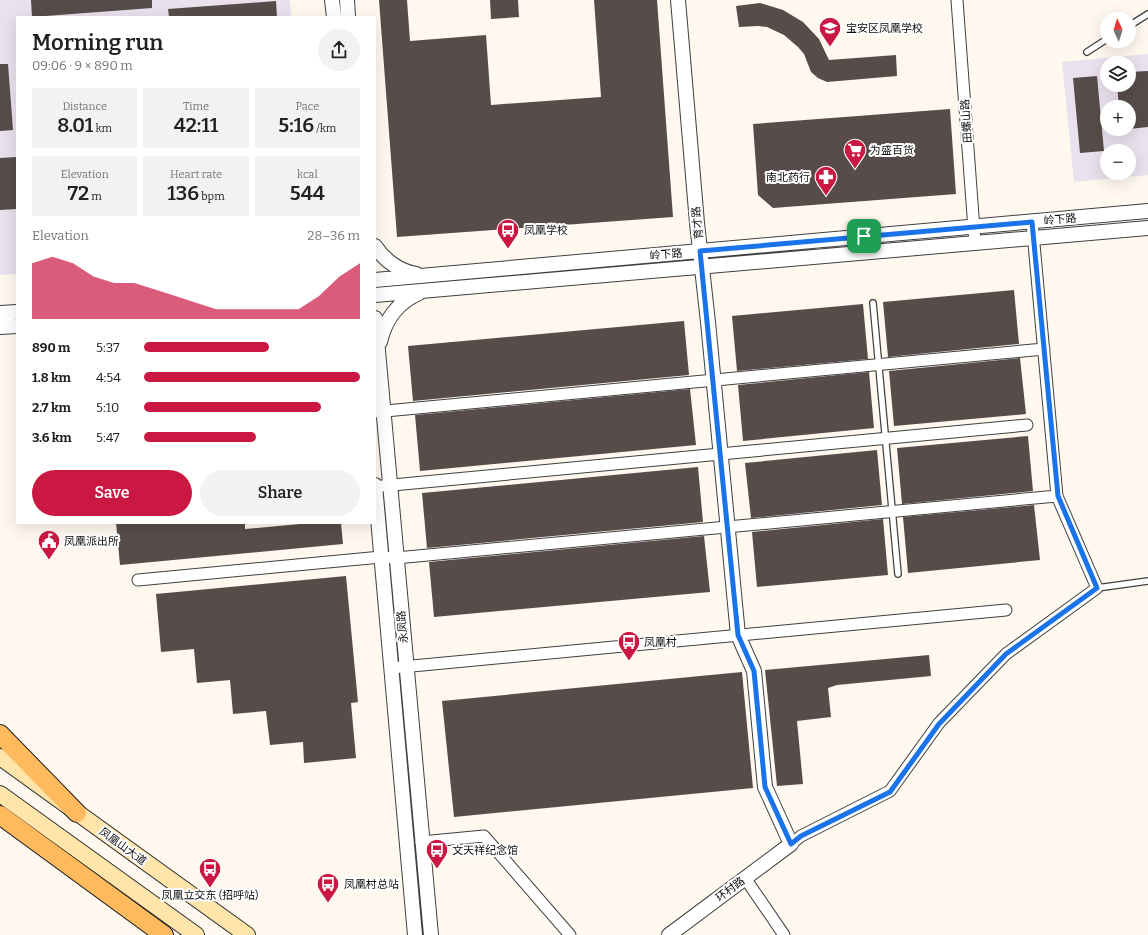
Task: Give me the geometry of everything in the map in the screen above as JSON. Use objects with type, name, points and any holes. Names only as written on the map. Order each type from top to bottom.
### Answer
[{"type":"main road","points":[[0,734],[77,813]]},
{"type":"main road","name":"凤凰山大道","points":[[0,757],[247,935]]},
{"type":"main road","points":[[0,794],[196,935]]},
{"type":"main road","points":[[0,815],[164,935]]},
{"type":"street","points":[[332,0],[334,16]]},
{"type":"street","points":[[347,0],[348,16]]},
{"type":"street","name":"育才路","points":[[678,0],[700,251],[714,380],[738,635],[754,671],[765,787],[791,844]]},
{"type":"street","name":"田螺山路","points":[[957,0],[975,243]]},
{"type":"street","name":"岭下路","points":[[376,280],[1148,211]]},
{"type":"street","points":[[791,844],[801,836],[890,792],[939,724],[1006,654],[1097,588],[1058,496],[1032,222]]},
{"type":"street","name":"岭下路","points":[[376,295],[1148,228]]},
{"type":"street","points":[[376,247],[384,257],[398,268],[414,274],[428,275]]},
{"type":"street","points":[[378,356],[381,336],[394,311],[415,295],[433,290]]},
{"type":"street","points":[[0,313],[16,312]]},
{"type":"street","points":[[0,327],[16,326]]},
{"type":"street","name":"永凤路","points":[[376,331],[379,412],[390,485],[421,842],[431,935]]},
{"type":"street","points":[[379,412],[1044,349]]},
{"type":"street","points":[[376,486],[1027,425]]},
{"type":"street","points":[[138,580],[381,557],[396,558],[1058,496]]},
{"type":"street","name":"永凤路","points":[[376,498],[415,935]]},
{"type":"street","points":[[391,668],[1006,610]]},
{"type":"street","points":[[421,842],[484,836],[570,935]]},
{"type":"street","name":"环村路","points":[[669,935],[791,844]]},
{"type":"street","points":[[745,878],[784,935]]},
{"type":"lane","points":[[1136,22],[1148,14]]},
{"type":"lane","points":[[1086,52],[1100,43]]},
{"type":"lane","points":[[873,303],[898,574]]},
{"type":"lane","points":[[1097,588],[1148,581]]},
{"type":"shaded area","points":[[0,0],[290,0],[291,16],[16,16],[16,274],[0,275]]},
{"type":"shaded area","points":[[1148,54],[1148,175],[1136,176],[1136,144],[1100,144],[1100,180],[1074,182],[1062,62],[1100,58],[1100,92],[1136,92],[1136,56],[1126,56]]},
{"type":"building","points":[[31,0],[152,0],[152,8],[32,16]]},
{"type":"building","points":[[379,0],[407,0],[410,41],[486,35],[491,105],[601,97],[594,0],[657,0],[673,217],[397,237]]},
{"type":"building","points":[[490,0],[518,0],[519,17],[491,19]]},
{"type":"building","points":[[276,1],[277,16],[169,16],[168,9]]},
{"type":"building","points":[[760,3],[783,10],[803,22],[819,39],[829,60],[896,55],[897,76],[827,82],[818,78],[811,72],[804,54],[784,35],[767,27],[739,27],[736,6]]},
{"type":"building","points":[[0,64],[8,64],[13,130],[0,131]]},
{"type":"building","points":[[1148,71],[1148,127],[1136,128],[1136,100],[1118,100],[1118,92],[1136,92],[1136,72]]},
{"type":"building","points":[[1097,76],[1100,108],[1100,136],[1103,136],[1103,144],[1100,144],[1100,151],[1080,153],[1073,78]]},
{"type":"building","name":"为盛百货","points":[[950,109],[956,194],[773,208],[758,195],[753,124]]},
{"type":"building","points":[[16,157],[16,209],[0,210],[0,158]]},
{"type":"building","points":[[1014,290],[1019,344],[888,357],[883,302]]},
{"type":"building","points":[[863,304],[868,359],[737,371],[732,316]]},
{"type":"building","points":[[684,321],[689,375],[413,401],[408,346]]},
{"type":"building","points":[[1020,358],[1026,414],[894,426],[889,371]]},
{"type":"building","points":[[869,372],[874,428],[743,441],[738,385]]},
{"type":"building","points":[[690,389],[696,445],[420,471],[415,415]]},
{"type":"building","points":[[1028,436],[1033,491],[902,504],[897,448]]},
{"type":"building","points":[[877,450],[882,505],[751,518],[745,463]]},
{"type":"building","points":[[698,467],[703,522],[427,548],[422,493]]},
{"type":"building","points":[[1034,505],[1040,560],[908,573],[903,517]]},
{"type":"building","points":[[883,519],[888,575],[757,587],[752,532]]},
{"type":"building","points":[[116,524],[245,524],[245,529],[300,524],[341,524],[343,544],[120,565]]},
{"type":"building","points":[[704,536],[710,592],[434,617],[429,562]]},
{"type":"building","points":[[346,576],[358,702],[351,703],[356,758],[304,763],[303,742],[270,745],[266,711],[233,714],[230,680],[197,683],[194,649],[161,652],[156,594]]},
{"type":"building","points":[[929,655],[931,676],[837,685],[828,688],[831,717],[797,721],[803,784],[777,786],[765,670]]},
{"type":"building","points":[[742,672],[753,788],[454,817],[442,701]]},
{"type":"place","name":"宝安区凤凰学校","points":[[830,48]]},
{"type":"place","name":"为盛百货","points":[[855,170]]},
{"type":"place","name":"南北药行","points":[[826,196]]},
{"type":"place","name":"凤凰学校","points":[[508,250]]},
{"type":"place","name":"凤凰派出所","points":[[49,560]]},
{"type":"place","name":"凤凰村","points":[[629,662]]},
{"type":"place","name":"文天祥纪念馆","points":[[437,870]]},
{"type":"place","name":"凤凰立交东 (招呼站)","points":[[210,888]]},
{"type":"place","name":"凤凰村总站","points":[[328,904]]},
{"type":"route","points":[[1032,222],[1058,496],[1097,588],[1006,654],[939,724],[890,792],[801,836],[791,844],[765,787],[754,671],[738,635],[700,251],[864,236],[1032,222]]}]
